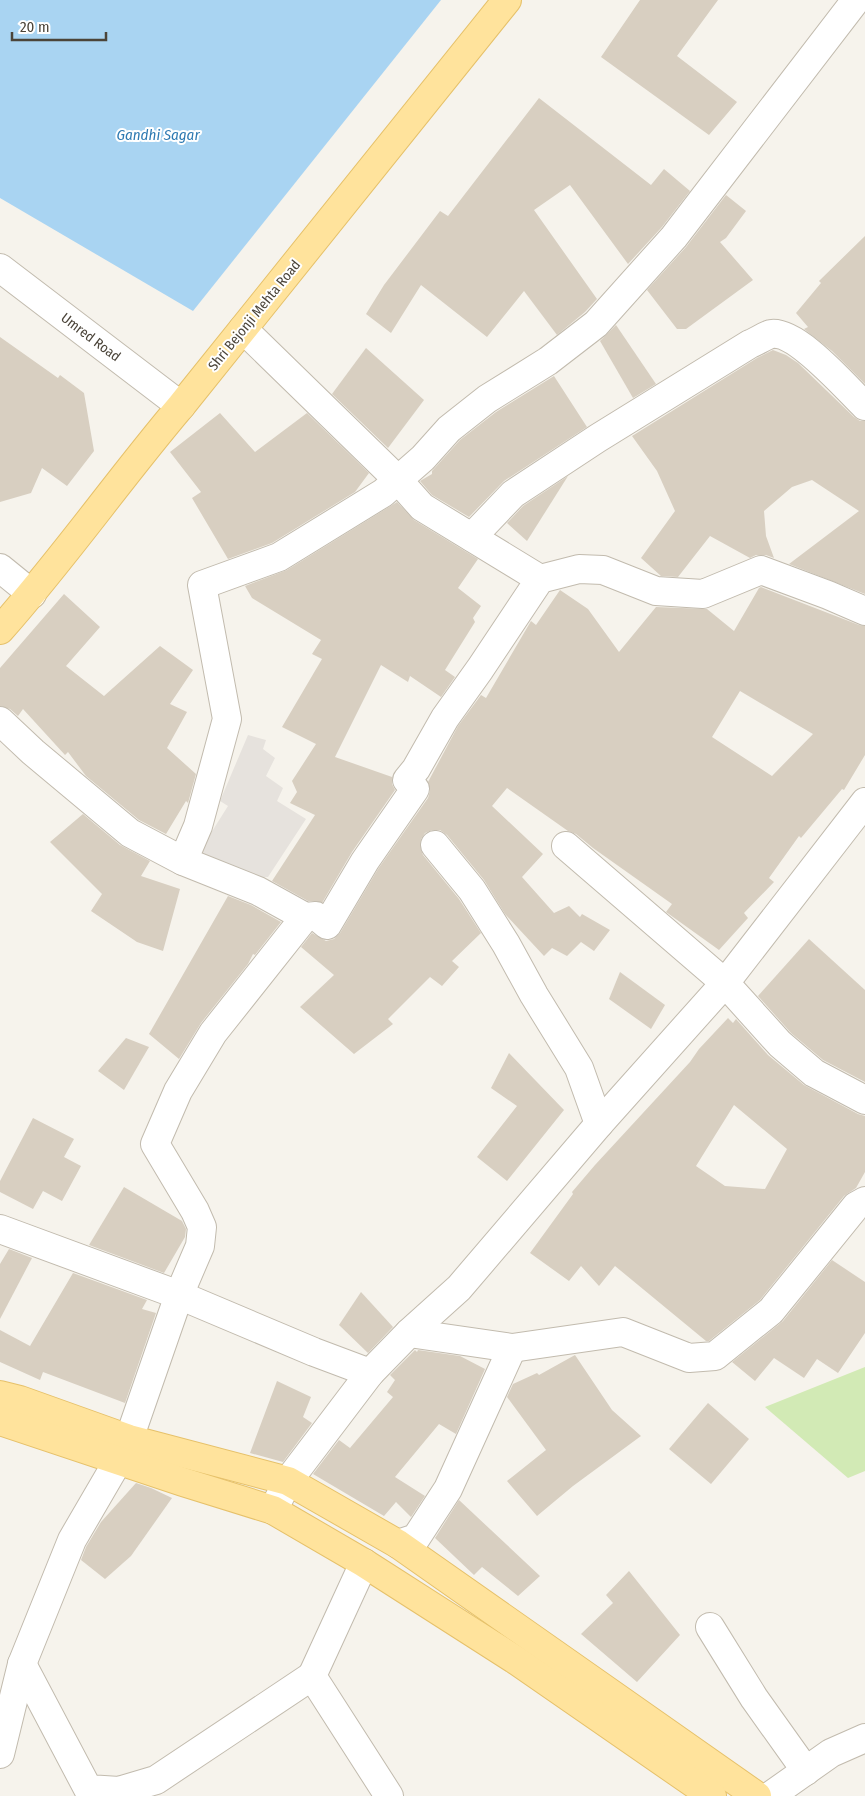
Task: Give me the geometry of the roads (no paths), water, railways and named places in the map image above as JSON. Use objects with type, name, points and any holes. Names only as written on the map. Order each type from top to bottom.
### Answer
[{"type":"main road","name":"Shri Bejonji Mehta Road","points":[[0,630],[32,594],[135,461],[507,0]]},
{"type":"main road","points":[[0,1395],[20,1400],[123,1450],[273,1510],[364,1563],[514,1659],[712,1796]]},
{"type":"main road","points":[[0,1421],[123,1450],[288,1481],[398,1544],[757,1796]]},
{"type":"street","points":[[184,860],[198,826],[227,719],[202,585],[279,557],[383,493],[423,458],[448,428],[487,399],[548,361],[596,324],[674,237],[856,0]]},
{"type":"street","name":"Umred Road","points":[[0,268],[181,406]]},
{"type":"street","points":[[243,329],[398,480],[422,507],[540,578]]},
{"type":"street","points":[[472,537],[513,494],[598,438],[750,344],[771,334],[789,338],[806,349],[865,406]]},
{"type":"street","points":[[0,568],[32,594]]},
{"type":"street","points":[[0,721],[33,752],[130,833],[184,860],[258,891],[305,917],[316,916],[326,924],[365,861],[415,789],[407,780],[416,769],[445,718],[540,578],[579,569],[604,570],[656,591],[703,594],[761,570],[865,611]]},
{"type":"street","points":[[273,1510],[288,1481],[370,1373],[409,1333],[460,1288],[599,1124],[725,983],[865,802]]},
{"type":"street","points":[[435,845],[472,890],[579,1068],[599,1124]]},
{"type":"street","points":[[566,846],[725,983],[780,1044],[814,1073],[865,1100]]},
{"type":"street","points":[[0,1754],[22,1664],[72,1540],[123,1450],[179,1295],[200,1246],[202,1227],[195,1211],[155,1144],[178,1091],[213,1033],[305,917]]},
{"type":"street","points":[[409,1333],[512,1348],[623,1332],[689,1358],[715,1356],[771,1311],[856,1206],[865,1201]]},
{"type":"street","points":[[0,1229],[179,1295],[314,1352],[370,1373]]},
{"type":"street","points":[[398,1544],[416,1538],[448,1489],[512,1348]]},
{"type":"street","points":[[22,1664],[88,1789],[119,1794],[156,1780],[312,1676],[364,1563]]},
{"type":"street","points":[[710,1627],[754,1698],[806,1771]]},
{"type":"street","points":[[312,1676],[388,1796]]},
{"type":"street","points":[[770,1796],[831,1753],[865,1738]]},
{"type":"water","name":"Gandhi Sagar","points":[[0,0],[441,0],[193,311],[0,198]]}]
